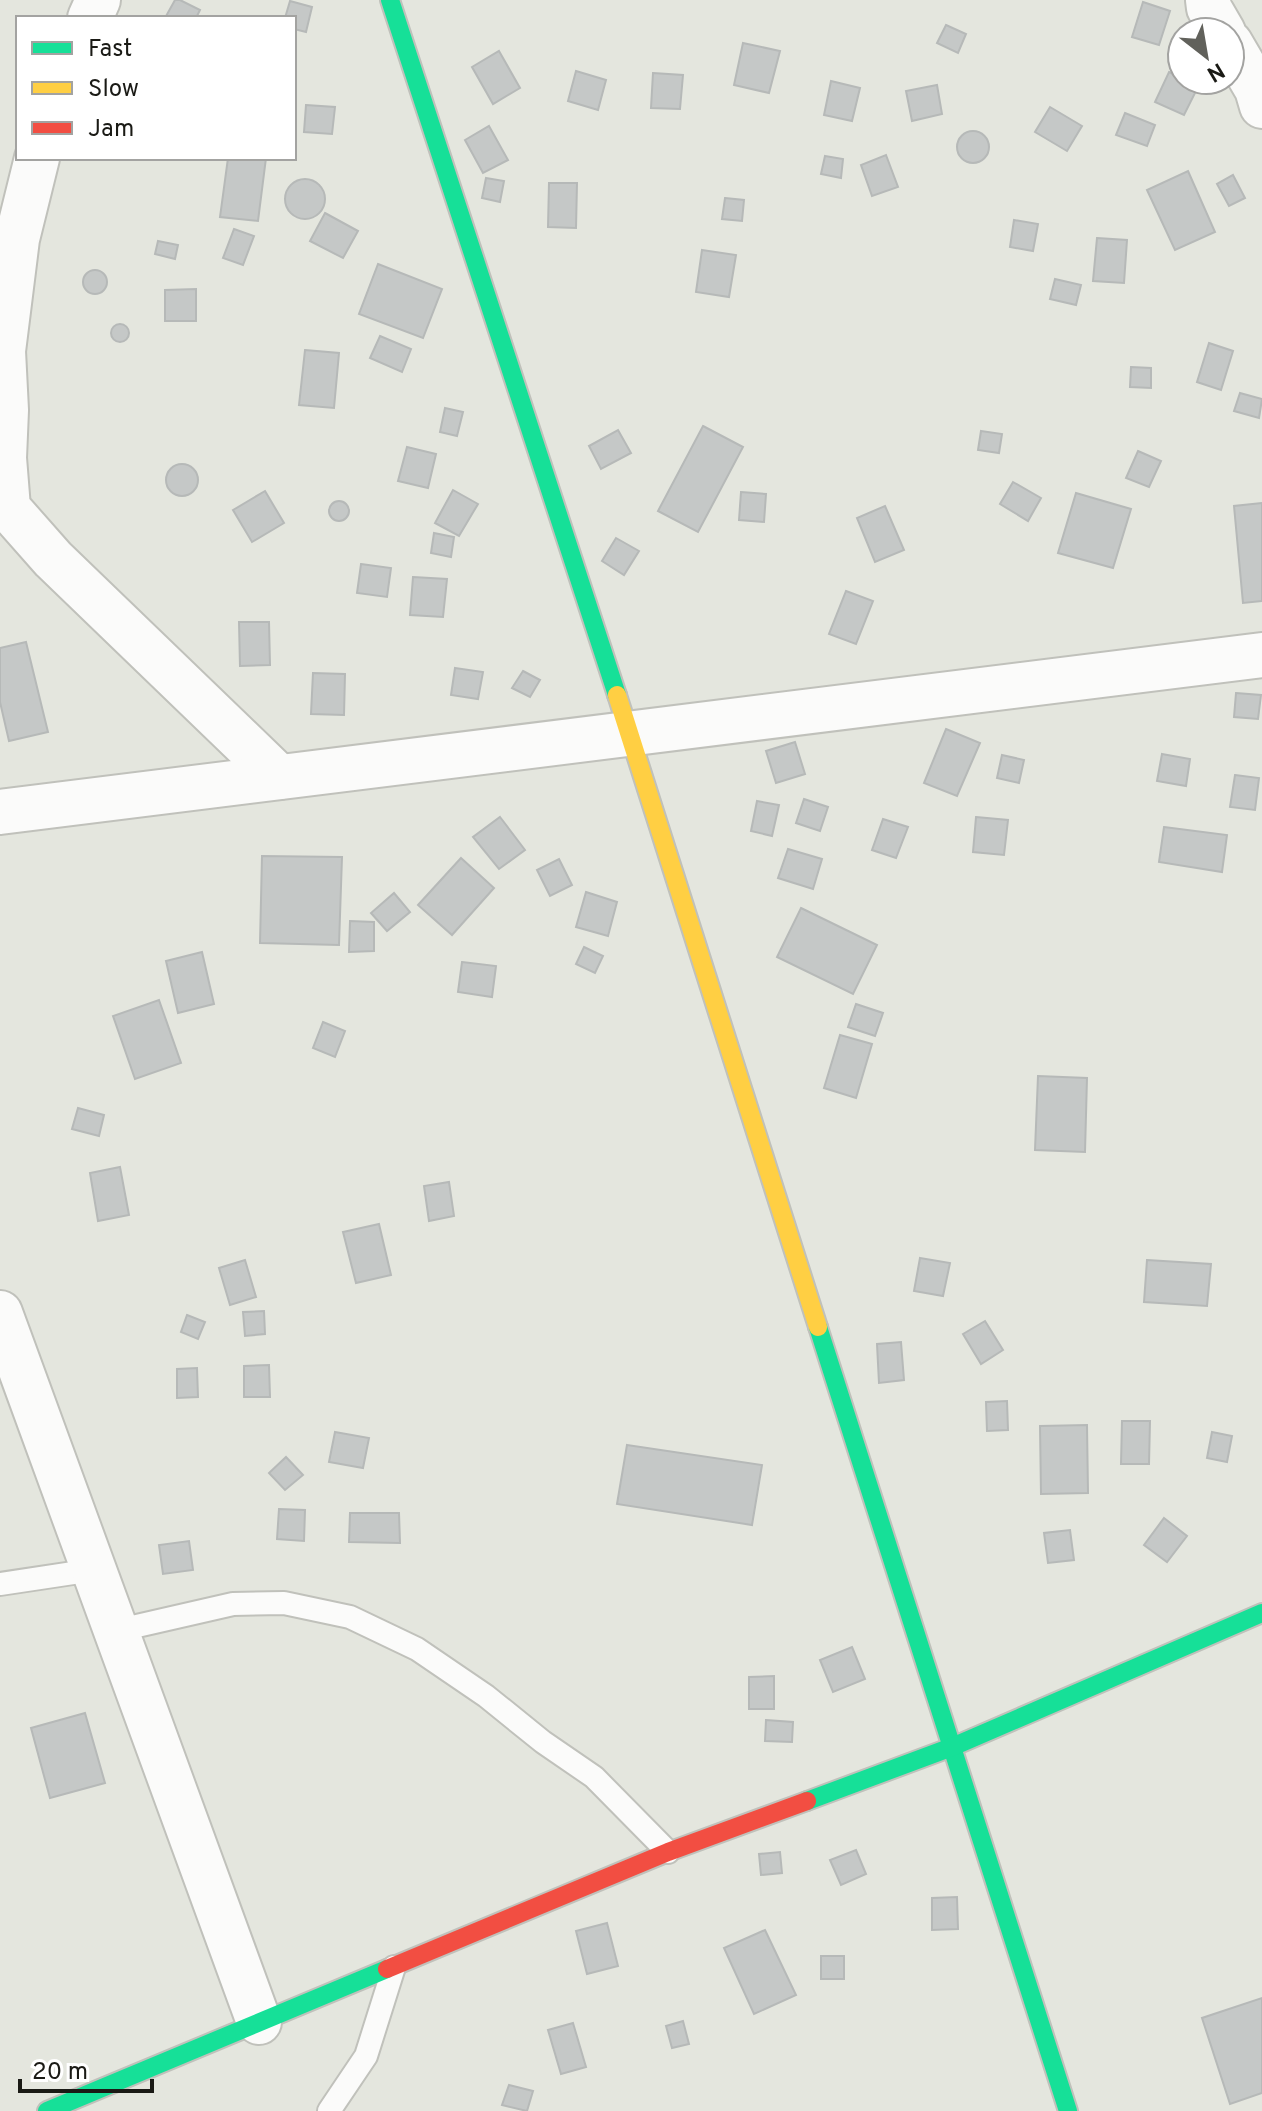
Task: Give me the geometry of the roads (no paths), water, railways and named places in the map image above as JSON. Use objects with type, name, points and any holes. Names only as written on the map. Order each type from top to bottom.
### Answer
[{"type":"street","points":[[390,0],[630,734],[1068,2111]]},
{"type":"street","points":[[1246,70],[1262,106]]},
{"type":"street","points":[[37,160],[17,239],[3,351],[6,410],[4,458],[8,508],[53,559],[279,777]]},
{"type":"street","points":[[0,812],[1262,655]]},
{"type":"street","points":[[0,1313],[259,2022]]},
{"type":"street","points":[[47,2111],[668,1852],[952,1747],[1262,1613]]},
{"type":"lane","points":[[0,1584],[93,1570]]},
{"type":"lane","points":[[115,1631],[233,1604],[284,1603],[350,1617],[417,1649],[486,1696],[543,1742],[594,1777],[668,1852]]},
{"type":"lane","points":[[329,2111],[366,2056],[394,1966]]}]
